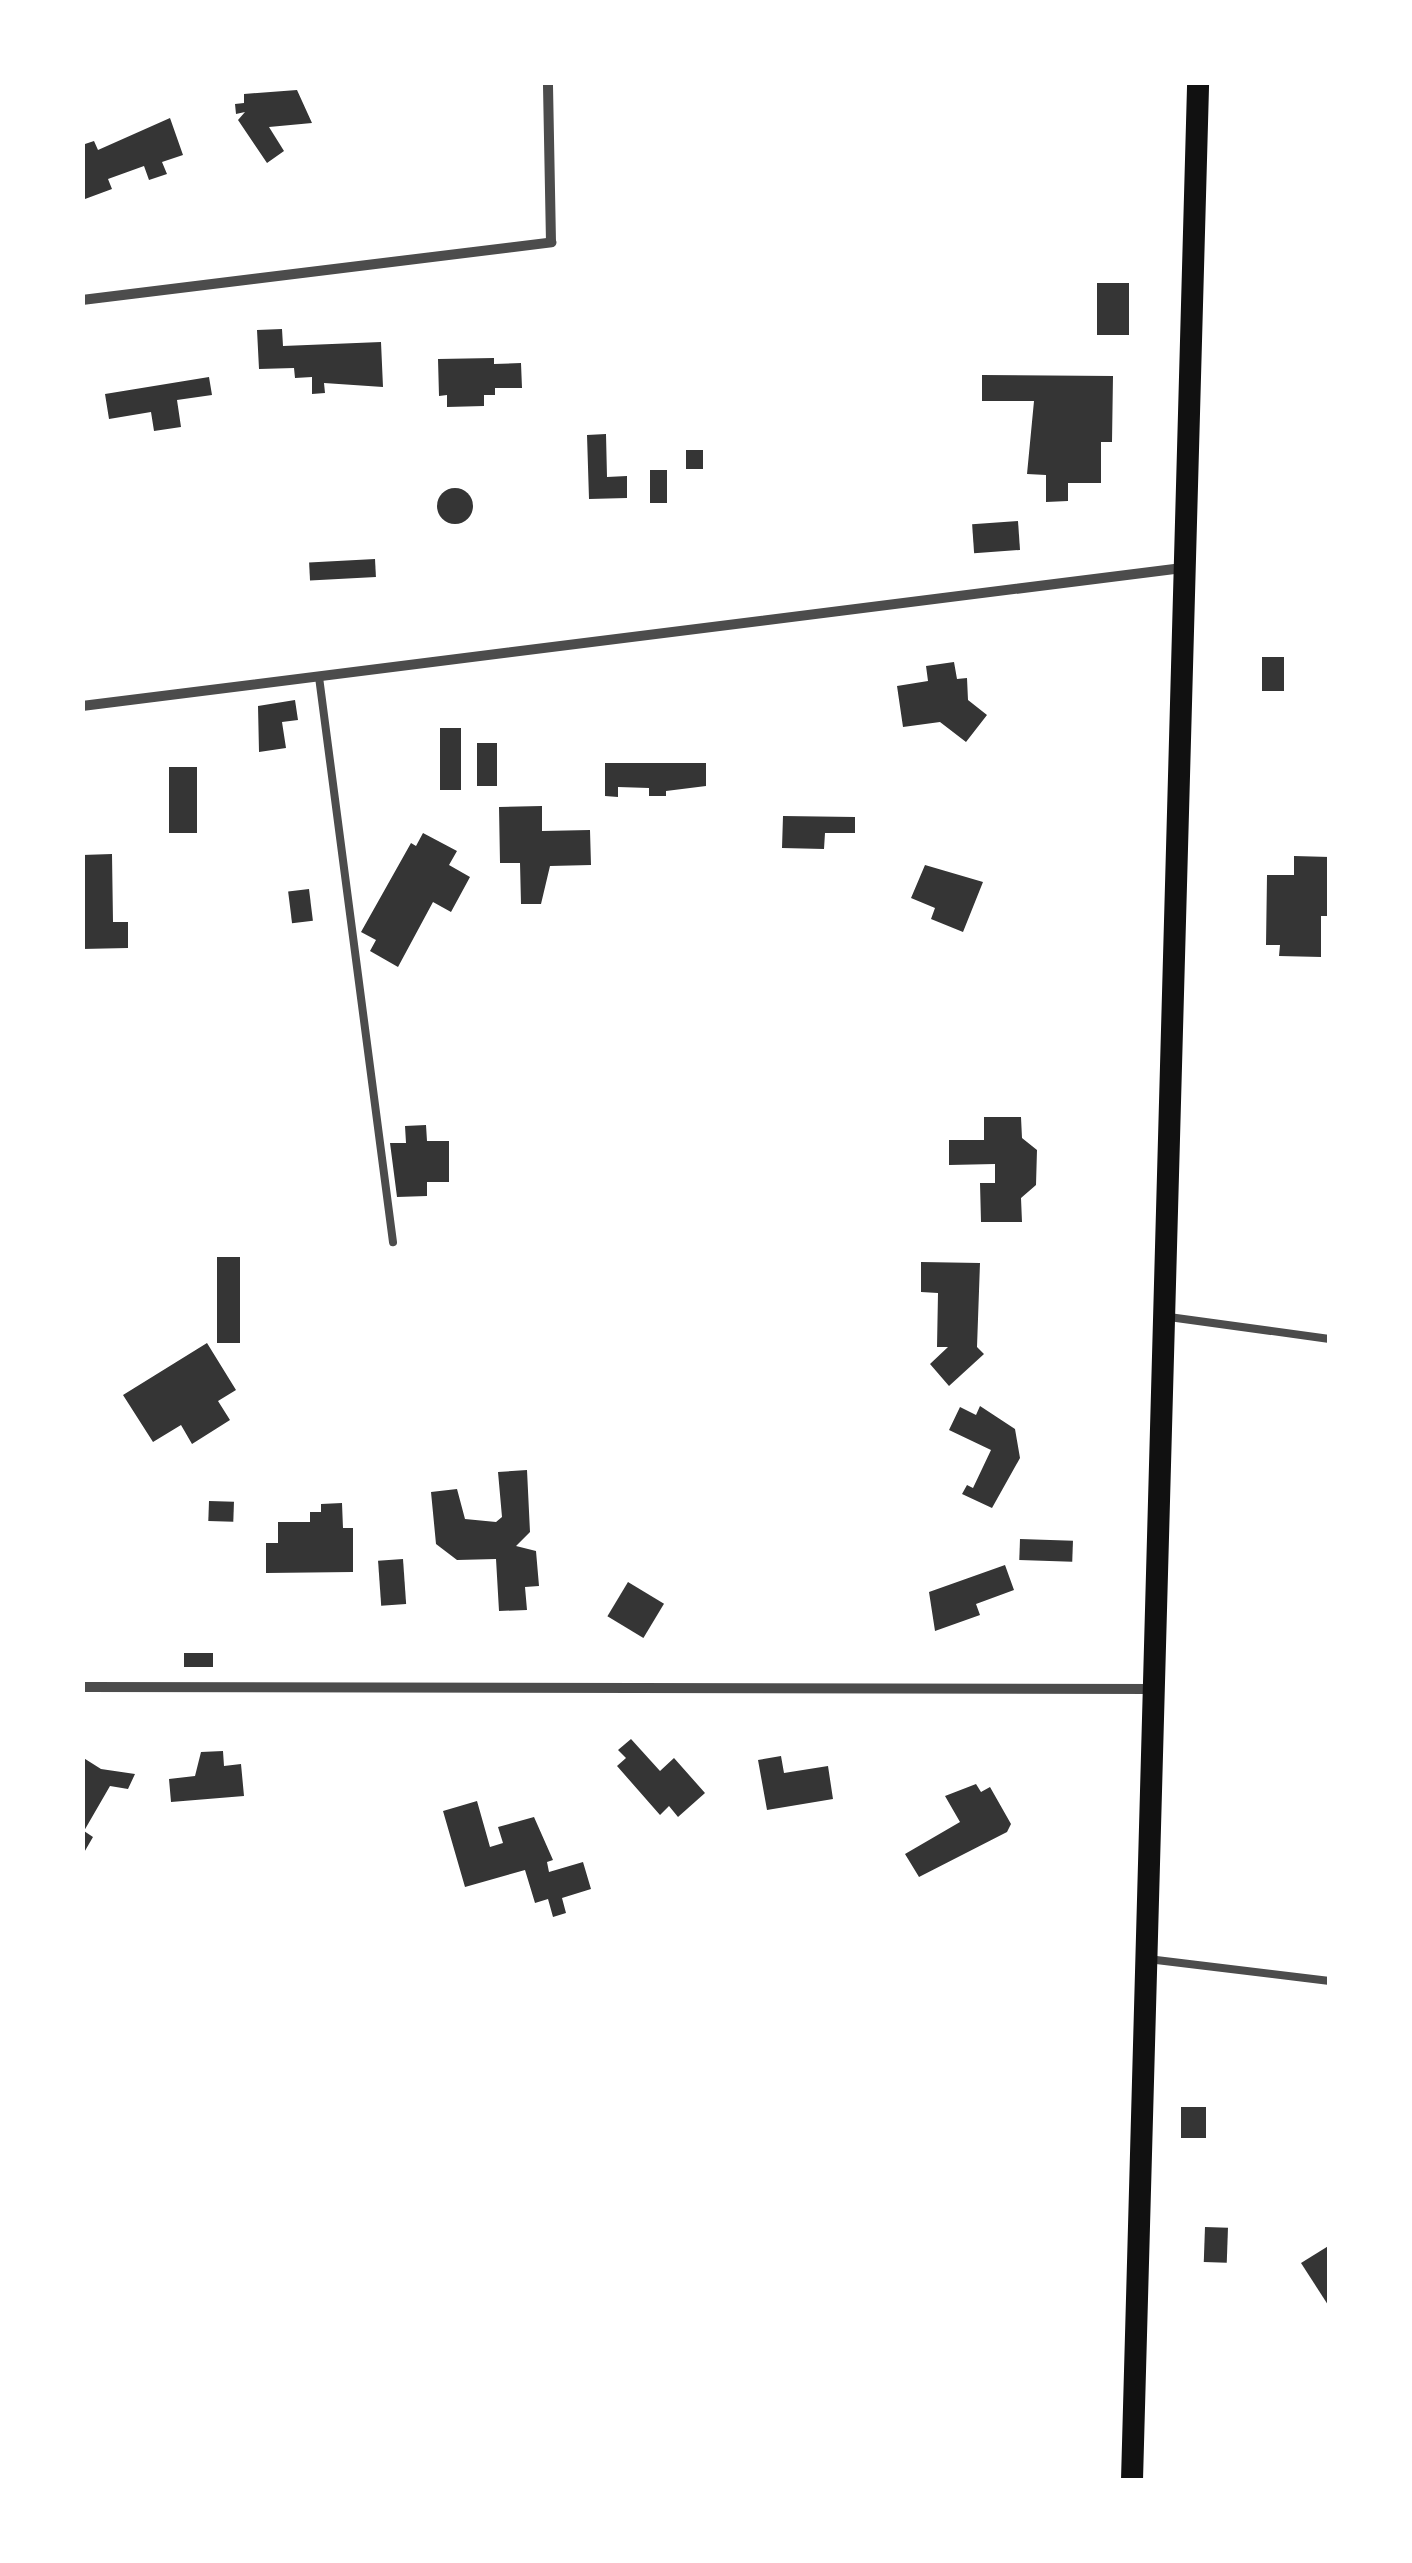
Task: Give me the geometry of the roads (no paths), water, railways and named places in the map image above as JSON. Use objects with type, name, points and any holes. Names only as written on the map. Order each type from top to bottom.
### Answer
[{"type":"main road","points":[[1132,2480],[1169,1317],[1198,82]]},
{"type":"street","points":[[82,300],[551,242],[548,82]]},
{"type":"street","points":[[82,706],[1188,568]]},
{"type":"street","points":[[82,1686],[1156,1689]]},
{"type":"lane","points":[[319,676],[393,1242]]},
{"type":"lane","points":[[1169,1317],[1330,1339]]},
{"type":"lane","points":[[1148,1959],[1330,1981]]}]
